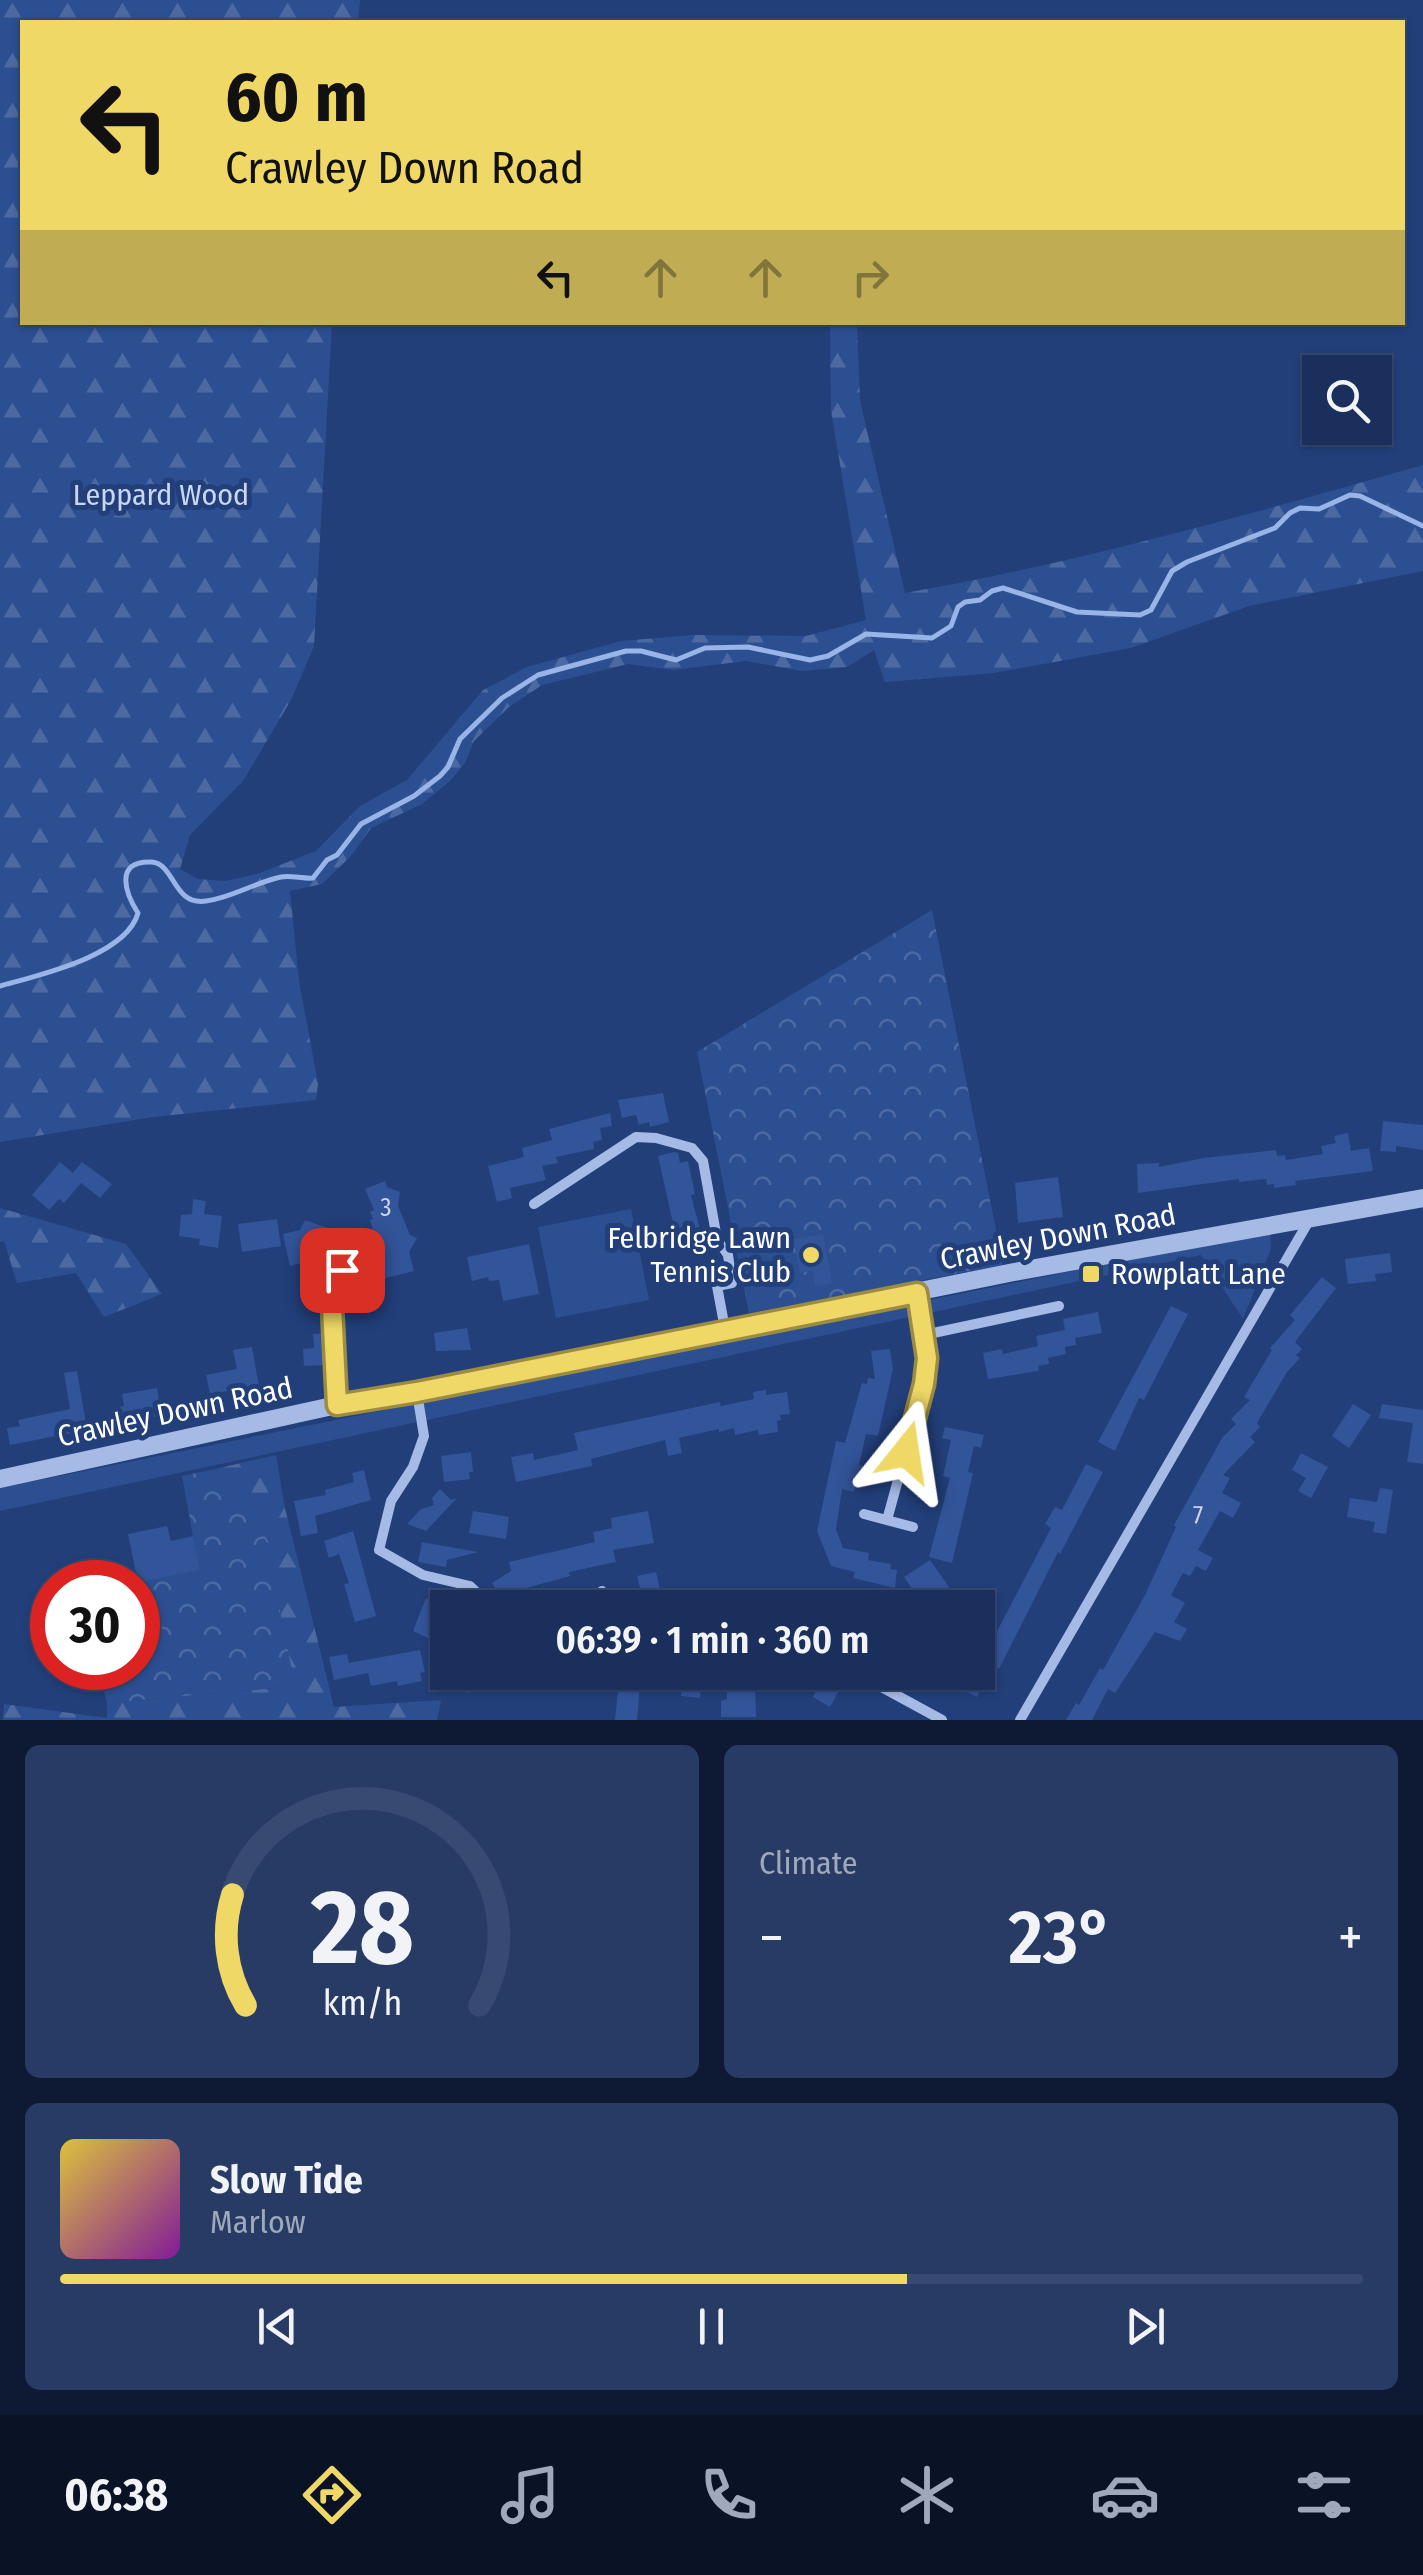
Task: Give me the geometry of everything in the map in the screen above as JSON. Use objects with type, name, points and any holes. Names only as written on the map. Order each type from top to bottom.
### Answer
[{"type":"street","points":[[534,1204],[636,1137],[692,1148],[703,1161],[717,1240],[728,1255],[732,1283],[701,1289]]},
{"type":"street","name":"Crawley Down Road","points":[[0,1479],[337,1405],[1312,1216],[1423,1198]]},
{"type":"street","points":[[1020,1720],[1312,1216]]},
{"type":"street","points":[[337,1405],[331,1287],[342,1270]]},
{"type":"street","points":[[716,1286],[725,1329]]},
{"type":"street","points":[[887,1520],[924,1384],[927,1358],[917,1293]]},
{"type":"street","points":[[924,1335],[1059,1306]]},
{"type":"street","points":[[417,1392],[424,1436],[412,1467],[391,1501],[379,1550],[422,1576],[474,1590]]},
{"type":"street","points":[[864,1514],[913,1527]]},
{"type":"street","points":[[887,1690],[942,1720]]},
{"type":"green space","name":"Leppard Wood","points":[[0,0],[360,0],[358,20],[20,20],[20,325],[332,325],[314,646],[291,700],[243,781],[190,835],[180,869],[198,879],[225,881],[257,874],[316,851],[360,806],[407,780],[483,690],[527,667],[621,641],[693,635],[806,636],[866,620],[831,410],[830,325],[857,325],[860,401],[905,593],[1101,552],[1423,465],[1423,571],[1249,606],[1131,648],[994,673],[885,682],[874,650],[847,667],[802,671],[746,661],[673,670],[628,664],[542,685],[509,707],[474,741],[465,763],[422,804],[371,828],[352,855],[322,884],[290,891],[299,981],[318,1084],[316,1100],[153,1117],[0,1142]]},
{"type":"green space","points":[[932,910],[1003,1265],[749,1313],[697,1052]]},
{"type":"green space","points":[[0,1208],[126,1244],[162,1294],[104,1317],[76,1273],[17,1283],[4,1241],[0,1242]]},
{"type":"green space","points":[[631,1209],[649,1300],[556,1318],[538,1227]]},
{"type":"green space","points":[[1270,1231],[1271,1249],[1243,1319],[1201,1255],[0,1511],[0,1488]]},
{"type":"green space","points":[[276,1455],[284,1504],[334,1707],[441,1700],[437,1720],[3,1720],[4,1704],[107,1718],[107,1703],[295,1686],[240,1495],[224,1489],[215,1469]]},
{"type":"green space","points":[[215,1469],[224,1489],[240,1495],[260,1511],[295,1686],[107,1703],[104,1690],[160,1690],[160,1578],[199,1570],[182,1476]]},
{"type":"building","points":[[663,1093],[669,1122],[650,1127],[649,1122],[639,1125],[636,1115],[622,1118],[618,1100]]},
{"type":"building","points":[[610,1113],[612,1126],[600,1128],[602,1140],[593,1142],[594,1149],[556,1157],[558,1163],[542,1166],[546,1180],[510,1188],[512,1198],[497,1202],[488,1166],[524,1157],[522,1148],[552,1140],[549,1129]]},
{"type":"building","points":[[1383,1121],[1423,1125],[1423,1150],[1396,1146],[1396,1152],[1380,1151]]},
{"type":"building","points":[[1348,1133],[1351,1151],[1369,1148],[1373,1171],[1295,1181],[1296,1185],[1274,1188],[1274,1184],[1267,1185],[1266,1179],[1239,1179],[1138,1193],[1137,1164],[1159,1163],[1159,1167],[1276,1150],[1277,1156],[1285,1155],[1286,1160],[1323,1154],[1321,1146],[1336,1143],[1334,1136]]},
{"type":"building","points":[[678,1153],[680,1163],[688,1161],[695,1194],[691,1195],[702,1237],[682,1242],[677,1241],[658,1156]]},
{"type":"building","points":[[60,1162],[73,1173],[82,1162],[112,1184],[100,1198],[81,1183],[64,1203],[59,1199],[49,1210],[32,1195]]},
{"type":"building","points":[[1058,1177],[1063,1217],[1018,1223],[1015,1183]]},
{"type":"building","points":[[385,1181],[387,1187],[400,1192],[398,1206],[410,1235],[417,1238],[409,1252],[414,1271],[383,1279],[379,1264],[383,1263],[370,1220],[374,1210],[365,1189]]},
{"type":"building","points":[[193,1199],[206,1201],[204,1214],[222,1216],[218,1248],[199,1245],[200,1239],[179,1236],[181,1215],[192,1214]]},
{"type":"building","points":[[277,1219],[281,1246],[242,1252],[238,1224]]},
{"type":"building","points":[[305,1220],[328,1228],[333,1249],[303,1255],[305,1262],[290,1266],[283,1234],[300,1230]]},
{"type":"building","name":"Felbridge Lawn Tennis Club","points":[[823,1234],[832,1283],[815,1286],[812,1271],[800,1273],[793,1239]]},
{"type":"building","points":[[529,1244],[539,1294],[503,1301],[499,1280],[489,1281],[488,1277],[472,1281],[467,1257]]},
{"type":"building","points":[[1390,1253],[1392,1272],[1375,1274],[1376,1281],[1348,1284],[1345,1259]]},
{"type":"building","points":[[1322,1277],[1336,1288],[1295,1342],[1302,1349],[1296,1355],[1300,1358],[1287,1372],[1257,1423],[1260,1427],[1250,1437],[1255,1442],[1223,1475],[1230,1478],[1222,1493],[1241,1503],[1233,1518],[1220,1511],[1198,1550],[1213,1558],[1206,1571],[1196,1566],[1190,1576],[1183,1573],[1171,1595],[1185,1603],[1174,1622],[1187,1629],[1180,1641],[1155,1632],[1115,1693],[1108,1689],[1092,1720],[1066,1720],[1100,1668],[1103,1670],[1145,1595],[1174,1525],[1222,1438],[1236,1424],[1231,1419],[1250,1400],[1244,1397],[1270,1348],[1295,1320],[1290,1315]]},
{"type":"building","points":[[1171,1306],[1188,1314],[1144,1400],[1139,1398],[1115,1451],[1098,1442]]},
{"type":"building","points":[[1098,1312],[1102,1333],[1075,1338],[1076,1345],[1065,1347],[1066,1354],[1048,1358],[1049,1364],[1038,1366],[1039,1371],[988,1379],[983,1353],[1002,1349],[1003,1354],[1038,1346],[1036,1336],[1065,1330],[1063,1319]]},
{"type":"building","points":[[467,1328],[471,1350],[436,1351],[434,1333]]},
{"type":"building","points":[[325,1333],[326,1365],[304,1366],[303,1349],[314,1348],[313,1334]]},
{"type":"building","points":[[252,1347],[259,1386],[210,1394],[206,1375],[237,1369],[233,1350]]},
{"type":"building","points":[[890,1349],[893,1369],[878,1436],[866,1434],[859,1465],[863,1466],[860,1484],[855,1484],[854,1492],[842,1489],[836,1529],[843,1548],[869,1553],[868,1560],[891,1564],[890,1569],[897,1570],[895,1588],[853,1578],[855,1572],[831,1566],[817,1531],[836,1441],[845,1443],[862,1383],[867,1384],[868,1378],[875,1379],[871,1351]]},
{"type":"building","points":[[77,1371],[87,1430],[10,1445],[7,1428],[20,1426],[18,1420],[70,1409],[64,1373]]},
{"type":"building","points":[[157,1388],[159,1400],[168,1399],[171,1414],[149,1418],[150,1423],[116,1427],[112,1408],[124,1406],[122,1394]]},
{"type":"building","points":[[766,1390],[766,1395],[787,1392],[790,1414],[780,1415],[778,1432],[759,1435],[758,1430],[735,1435],[734,1428],[719,1429],[679,1438],[682,1453],[668,1456],[665,1440],[591,1459],[592,1466],[516,1482],[511,1457],[533,1453],[534,1460],[578,1450],[574,1433],[720,1402],[721,1406],[754,1399],[753,1392]]},
{"type":"building","points":[[1353,1404],[1371,1415],[1349,1448],[1332,1436]]},
{"type":"building","points":[[1382,1404],[1423,1410],[1423,1464],[1407,1462],[1413,1423],[1379,1418]]},
{"type":"building","points":[[945,1427],[984,1435],[981,1448],[974,1446],[968,1472],[973,1473],[952,1563],[929,1557],[950,1478],[943,1476],[951,1440],[942,1438]]},
{"type":"building","points":[[471,1452],[470,1479],[444,1482],[441,1456]]},
{"type":"building","points":[[1301,1453],[1328,1467],[1311,1498],[1298,1491],[1306,1478],[1292,1470]]},
{"type":"building","points":[[1086,1464],[1103,1472],[999,1669],[995,1667],[995,1635],[1051,1528],[1045,1524],[1055,1507],[1062,1510]]},
{"type":"building","points":[[364,1470],[371,1500],[315,1516],[318,1533],[301,1536],[294,1501],[326,1495],[325,1490],[354,1482],[352,1473]]},
{"type":"building","points":[[1380,1488],[1393,1490],[1386,1534],[1373,1532],[1375,1522],[1347,1517],[1350,1498],[1377,1502]]},
{"type":"building","points":[[440,1489],[451,1500],[457,1498],[426,1531],[407,1524],[421,1509],[434,1505],[432,1498]]},
{"type":"building","points":[[473,1511],[509,1517],[506,1539],[469,1533]]},
{"type":"building","points":[[648,1511],[654,1543],[613,1550],[616,1562],[569,1572],[570,1576],[524,1590],[496,1590],[492,1583],[511,1571],[509,1562],[595,1542],[593,1532],[612,1528],[611,1518]]},
{"type":"building","points":[[167,1526],[171,1541],[193,1536],[200,1570],[160,1578],[160,1560],[133,1560],[128,1534]]},
{"type":"building","points":[[353,1531],[376,1616],[355,1622],[344,1584],[349,1583],[339,1554],[329,1558],[324,1541]]},
{"type":"building","points":[[422,1542],[478,1552],[447,1560],[446,1567],[418,1562]]},
{"type":"building","points":[[930,1560],[949,1587],[913,1590],[904,1577]]},
{"type":"building","points":[[656,1572],[660,1590],[640,1590],[637,1576]]},
{"type":"building","points":[[426,1598],[430,1600],[430,1639],[413,1631]]},
{"type":"building","points":[[420,1650],[425,1672],[420,1673],[422,1681],[398,1686],[397,1681],[371,1686],[368,1673],[334,1680],[329,1657],[347,1654],[349,1663]]},
{"type":"building","points":[[618,1690],[640,1690],[637,1720],[615,1720]]},
{"type":"building","points":[[682,1690],[701,1690],[700,1698],[681,1696]]},
{"type":"building","points":[[727,1690],[755,1690],[756,1717],[721,1717],[721,1701],[727,1699]]},
{"type":"building","points":[[817,1690],[839,1690],[830,1707],[813,1697]]},
{"type":"building","points":[[962,1690],[980,1690],[977,1697]]},
{"type":"waterway","points":[[0,986],[79,961],[117,941],[138,913],[126,879],[132,866],[140,863],[160,864],[180,891],[195,901],[215,899],[281,877],[313,878],[361,824],[414,796],[440,776],[460,739],[502,698],[538,675],[626,651],[676,660],[705,648],[748,647],[810,660],[828,656],[866,634],[932,638],[951,626],[958,607],[965,602],[980,600],[1003,588],[1077,612],[1140,615],[1151,610],[1172,571],[1187,562],[1275,528],[1300,508],[1319,509],[1350,495],[1423,526]]},
{"type":"place","name":"Felbridge Lawn Tennis Club","points":[[811,1255]]},
{"type":"place","name":"Rowplatt Lane","points":[[1091,1274]]},
{"type":"route","points":[[342,1270],[331,1287],[337,1405],[917,1293],[927,1358],[906,1452]]}]
